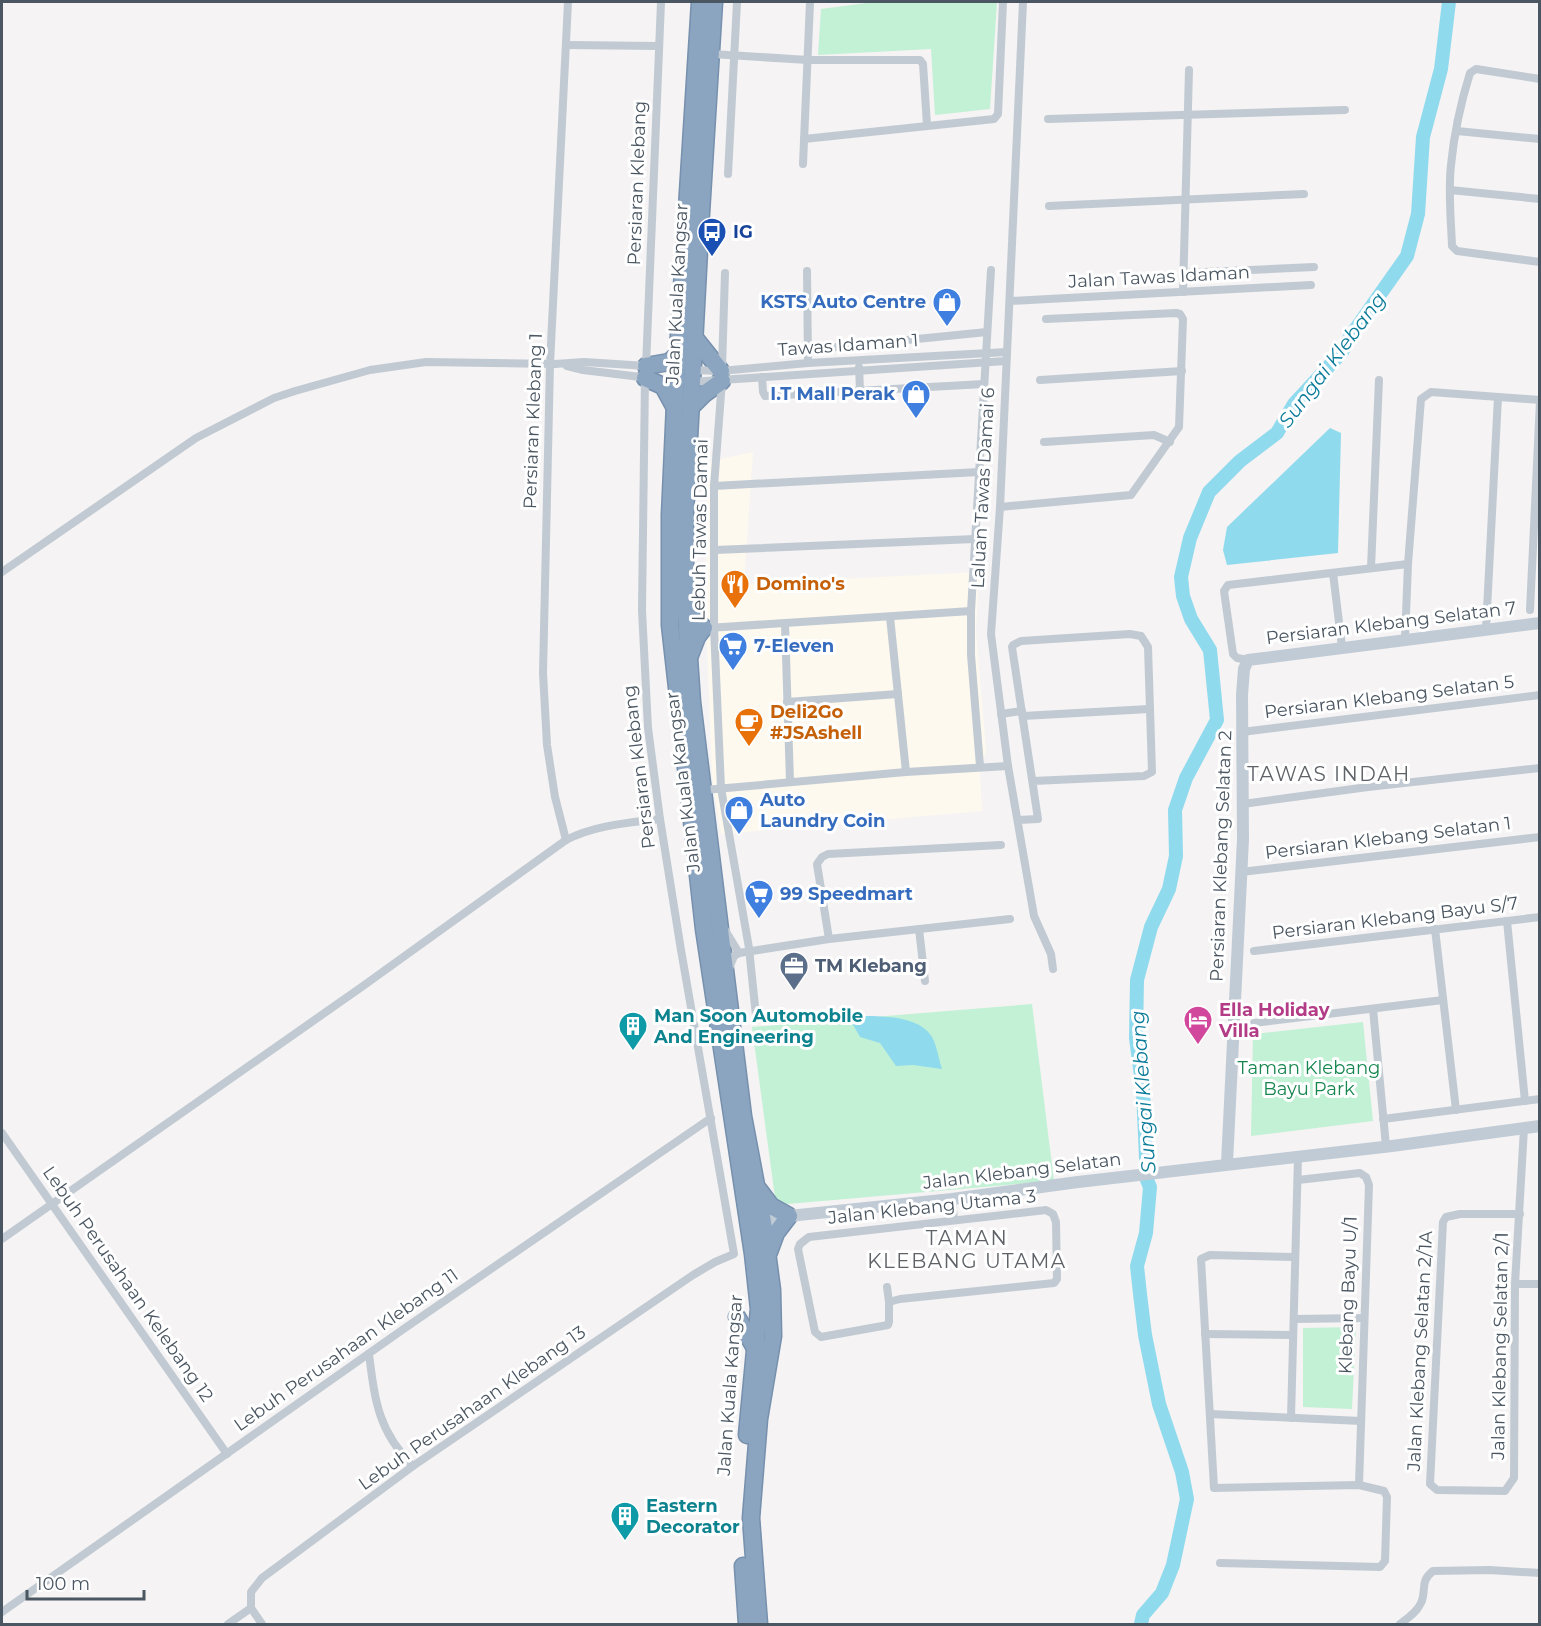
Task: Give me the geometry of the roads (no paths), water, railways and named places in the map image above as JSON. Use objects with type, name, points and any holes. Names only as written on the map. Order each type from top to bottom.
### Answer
[{"type":"highway","name":"Jalan Kuala Kangsar","points":[[700,2],[683,408],[670,515],[704,929],[735,1137],[761,1259],[773,1302],[773,1336],[759,1419],[751,1518],[759,1624]]},
{"type":"highway","name":"Jalan Kuala Kangsar","points":[[683,371],[694,337],[714,2]]},
{"type":"highway","points":[[683,371],[669,362],[646,372],[663,386],[683,408],[704,394],[722,376],[694,337]]},
{"type":"highway","points":[[677,600],[678,621],[687,628]]},
{"type":"highway","points":[[677,600],[696,620],[709,628],[697,637],[681,660]]},
{"type":"highway","name":"Jalan Kuala Kangsar","points":[[687,628],[681,660],[692,702],[743,1116],[761,1222]]},
{"type":"highway","points":[[735,1137],[740,1144],[749,1196],[761,1222],[756,1231],[761,1259]]},
{"type":"highway","points":[[756,1185],[771,1206],[789,1216],[761,1259]]},
{"type":"highway","name":"Jalan Kuala Kangsar","points":[[747,1624],[741,1527],[761,1259]]},
{"type":"highway","points":[[738,1317],[755,1348]]},
{"type":"street","name":"Persiaran Klebang 1","points":[[566,840],[555,797],[547,745],[543,673],[550,364],[568,2]]},
{"type":"street","name":"Persiaran Klebang","points":[[661,2],[646,372],[642,630],[648,728],[660,819],[734,1254]]},
{"type":"street","points":[[728,174],[737,2]]},
{"type":"street","points":[[804,164],[810,2]]},
{"type":"street","points":[[804,139],[994,119],[998,114],[1003,2]]},
{"type":"street","name":"Laluan Tawas Damai 6","points":[[1023,2],[1000,507],[991,634],[1008,766],[1034,916],[1050,954],[1053,969]]},
{"type":"street","points":[[566,45],[659,46]]},
{"type":"street","points":[[712,54],[808,60],[920,60],[923,64],[927,125]]},
{"type":"street","points":[[1183,292],[1189,70]]},
{"type":"street","points":[[1539,79],[1473,70],[1463,96],[1450,166],[1452,246],[1454,249],[1539,262]]},
{"type":"street","points":[[1048,119],[1345,110]]},
{"type":"street","points":[[1457,130],[1539,139]]},
{"type":"street","points":[[1450,190],[1539,199]]},
{"type":"street","points":[[1049,206],[1304,194]]},
{"type":"street","points":[[1184,273],[1314,267]]},
{"type":"street","name":"Laluan Tawas Damai 6","points":[[980,766],[971,655],[971,611],[991,270]]},
{"type":"street","points":[[807,271],[808,363]]},
{"type":"street","name":"Lebuh Tawas Damai","points":[[725,273],[722,376],[714,486],[715,550],[709,628],[721,788],[750,951],[756,1016]]},
{"type":"street","name":"Jalan Tawas Idaman","points":[[1010,302],[1311,285]]},
{"type":"street","points":[[1000,507],[1130,496],[1170,442],[1180,424],[1183,319],[1180,314],[1046,319]]},
{"type":"street","points":[[807,350],[987,333]]},
{"type":"street","name":"Tawas Idaman 1","points":[[722,376],[808,363],[1006,356]]},
{"type":"street","name":"Tawas Idaman 1","points":[[2,572],[196,438],[274,398],[370,370],[426,362],[607,363],[646,372],[683,371],[722,376],[762,377],[985,357]]},
{"type":"street","points":[[859,360],[860,390]]},
{"type":"street","points":[[1040,380],[1182,370]]},
{"type":"street","points":[[762,377],[765,396],[984,384]]},
{"type":"street","points":[[1371,568],[1379,380]]},
{"type":"street","points":[[1405,639],[1420,399],[1431,392],[1539,401],[1530,610]]},
{"type":"street","points":[[1486,629],[1498,397]]},
{"type":"street","points":[[1044,442],[1154,435],[1170,442]]},
{"type":"street","points":[[714,486],[979,472]]},
{"type":"street","points":[[715,550],[975,539]]},
{"type":"street","points":[[1248,660],[1237,658],[1233,654],[1224,589],[1228,585],[1408,564]]},
{"type":"street","points":[[1333,573],[1342,647]]},
{"type":"street","points":[[687,628],[785,624],[971,611]]},
{"type":"street","points":[[890,617],[906,772]]},
{"type":"street","name":"Persiaran Klebang Selatan 7","points":[[1248,660],[1539,623]]},
{"type":"street","points":[[785,624],[790,782]]},
{"type":"street","points":[[1018,820],[1038,819],[1012,647],[1021,641],[1119,634],[1141,636],[1148,647],[1149,710],[1154,768],[1150,774],[1033,781]]},
{"type":"street","name":"Persiaran Klebang Selatan 2","points":[[1227,1163],[1241,872],[1243,686],[1244,669],[1248,660]]},
{"type":"street","points":[[787,702],[898,694]]},
{"type":"street","name":"Persiaran Klebang Selatan 5","points":[[1242,732],[1539,695]]},
{"type":"street","points":[[1001,714],[1149,710]]},
{"type":"street","points":[[704,790],[980,766],[1008,766]]},
{"type":"street","points":[[1243,804],[1539,768]]},
{"type":"street","points":[[2,1239],[363,986],[566,840],[596,828],[660,819]]},
{"type":"street","name":"Persiaran Klebang Selatan 1","points":[[1241,872],[1539,837]]},
{"type":"street","points":[[828,939],[817,864],[822,857],[828,854],[1001,845]]},
{"type":"street","name":"Persiaran Klebang Bayu S/7","points":[[1254,951],[1539,917]]},
{"type":"street","points":[[726,974],[734,956],[739,953],[828,939],[1010,919]]},
{"type":"street","points":[[720,921],[739,953]]},
{"type":"street","points":[[1507,921],[1525,1101]]},
{"type":"street","points":[[919,929],[925,981]]},
{"type":"street","points":[[1435,929],[1456,1110]]},
{"type":"street","points":[[1254,1023],[1443,1000]]},
{"type":"street","points":[[1373,1009],[1386,1146]]},
{"type":"street","points":[[1383,1119],[1539,1099]]},
{"type":"street","name":"Lebuh Perusahaan Klebang 11","points":[[2,1612],[369,1354],[711,1118]]},
{"type":"street","name":"Jalan Klebang Selatan","points":[[761,1222],[789,1216],[952,1199],[1539,1126]]},
{"type":"street","name":"Jalan Klebang Selatan 2/1","points":[[1433,1488],[1437,1490],[1504,1491],[1514,1478],[1515,1284],[1524,1128]]},
{"type":"street","name":"Lebuh Perusahaan Kelebang 12","points":[[2,1133],[227,1454]]},
{"type":"street","points":[[1291,1418],[1298,1157]]},
{"type":"street","name":"Klebang Bayu U/1","points":[[1298,1180],[1360,1173],[1366,1177],[1369,1185],[1359,1485]]},
{"type":"street","points":[[952,1199],[954,1220]]},
{"type":"street","name":"Jalan Klebang Utama 3","points":[[1046,1210],[1052,1212],[1056,1222],[1056,1282],[889,1302],[890,1322],[888,1325],[821,1337],[817,1335],[798,1249],[800,1244],[809,1237],[1046,1210]]},
{"type":"street","name":"Jalan Klebang Selatan 2/1A","points":[[1433,1488],[1430,1484],[1443,1222],[1446,1217],[1460,1214],[1520,1214]]},
{"type":"street","name":"Lebuh Perusahaan Klebang 13","points":[[251,1608],[251,1592],[262,1578],[413,1466],[693,1275],[734,1254]]},
{"type":"street","points":[[1220,1563],[1380,1567],[1384,1561],[1387,1497],[1384,1491],[1359,1485],[1214,1488],[1201,1259],[1203,1256],[1294,1257]]},
{"type":"street","points":[[1515,1284],[1539,1284]]},
{"type":"street","points":[[887,1287],[889,1302]]},
{"type":"street","points":[[1294,1319],[1364,1318]]},
{"type":"street","points":[[1205,1334],[1293,1335]]},
{"type":"street","points":[[369,1354],[374,1395],[382,1422],[389,1438],[413,1466]]},
{"type":"street","points":[[1210,1413],[1361,1421]]},
{"type":"street","points":[[1400,1624],[1421,1604],[1424,1582],[1433,1571],[1489,1570],[1539,1573]]},
{"type":"street","points":[[228,1624],[251,1608],[262,1624]]},
{"type":"water","points":[[1330,428],[1341,433],[1338,553],[1227,565],[1223,550],[1227,527]]},
{"type":"water","points":[[848,1016],[906,1020],[925,1029],[932,1037],[942,1069],[913,1065],[896,1066],[880,1043],[860,1037]]},
{"type":"waterway","name":"Sungai Klebang","points":[[1141,1624],[1143,1615],[1162,1593],[1173,1565],[1187,1499],[1182,1472],[1159,1404],[1145,1335],[1137,1266],[1146,1233],[1150,1187],[1147,1180],[1143,1091],[1136,1038],[1137,980],[1151,927],[1169,889],[1176,856],[1175,810],[1186,778],[1217,720],[1210,650],[1191,619],[1183,596],[1181,577],[1190,538],[1209,492],[1240,461],[1277,433],[1294,404],[1342,352],[1407,256],[1418,214],[1423,137],[1441,69],[1449,2]]},
{"type":"place","name":"IG","points":[[712,258]]},
{"type":"place","name":"KSTS Auto Centre","points":[[947,328]]},
{"type":"place","name":"I.T Mall Perak","points":[[916,420]]},
{"type":"place","name":"Domino's","points":[[735,610]]},
{"type":"place","name":"7-Eleven","points":[[733,672]]},
{"type":"place","name":"Deli2Go #JSAshell","points":[[749,748]]},
{"type":"place","name":"Auto Laundry Coin","points":[[739,836]]},
{"type":"place","name":"99 Speedmart","points":[[759,920]]},
{"type":"place","name":"TM Klebang","points":[[794,992]]},
{"type":"place","name":"Ella Holiday Villa","points":[[1198,1046]]},
{"type":"place","name":"Man Soon Automobile And Engineering","points":[[633,1052]]},
{"type":"place","name":"Eastern Decorator","points":[[625,1542]]},
{"type":"district","name":"TAWAS INDAH","points":[[1329,774]]},
{"type":"district","name":"TAMAN KLEBANG UTAMA","points":[[967,1250]]},
{"type":"park label","name":"Taman Klebang Bayu Park","points":[[1309,1078]]}]
